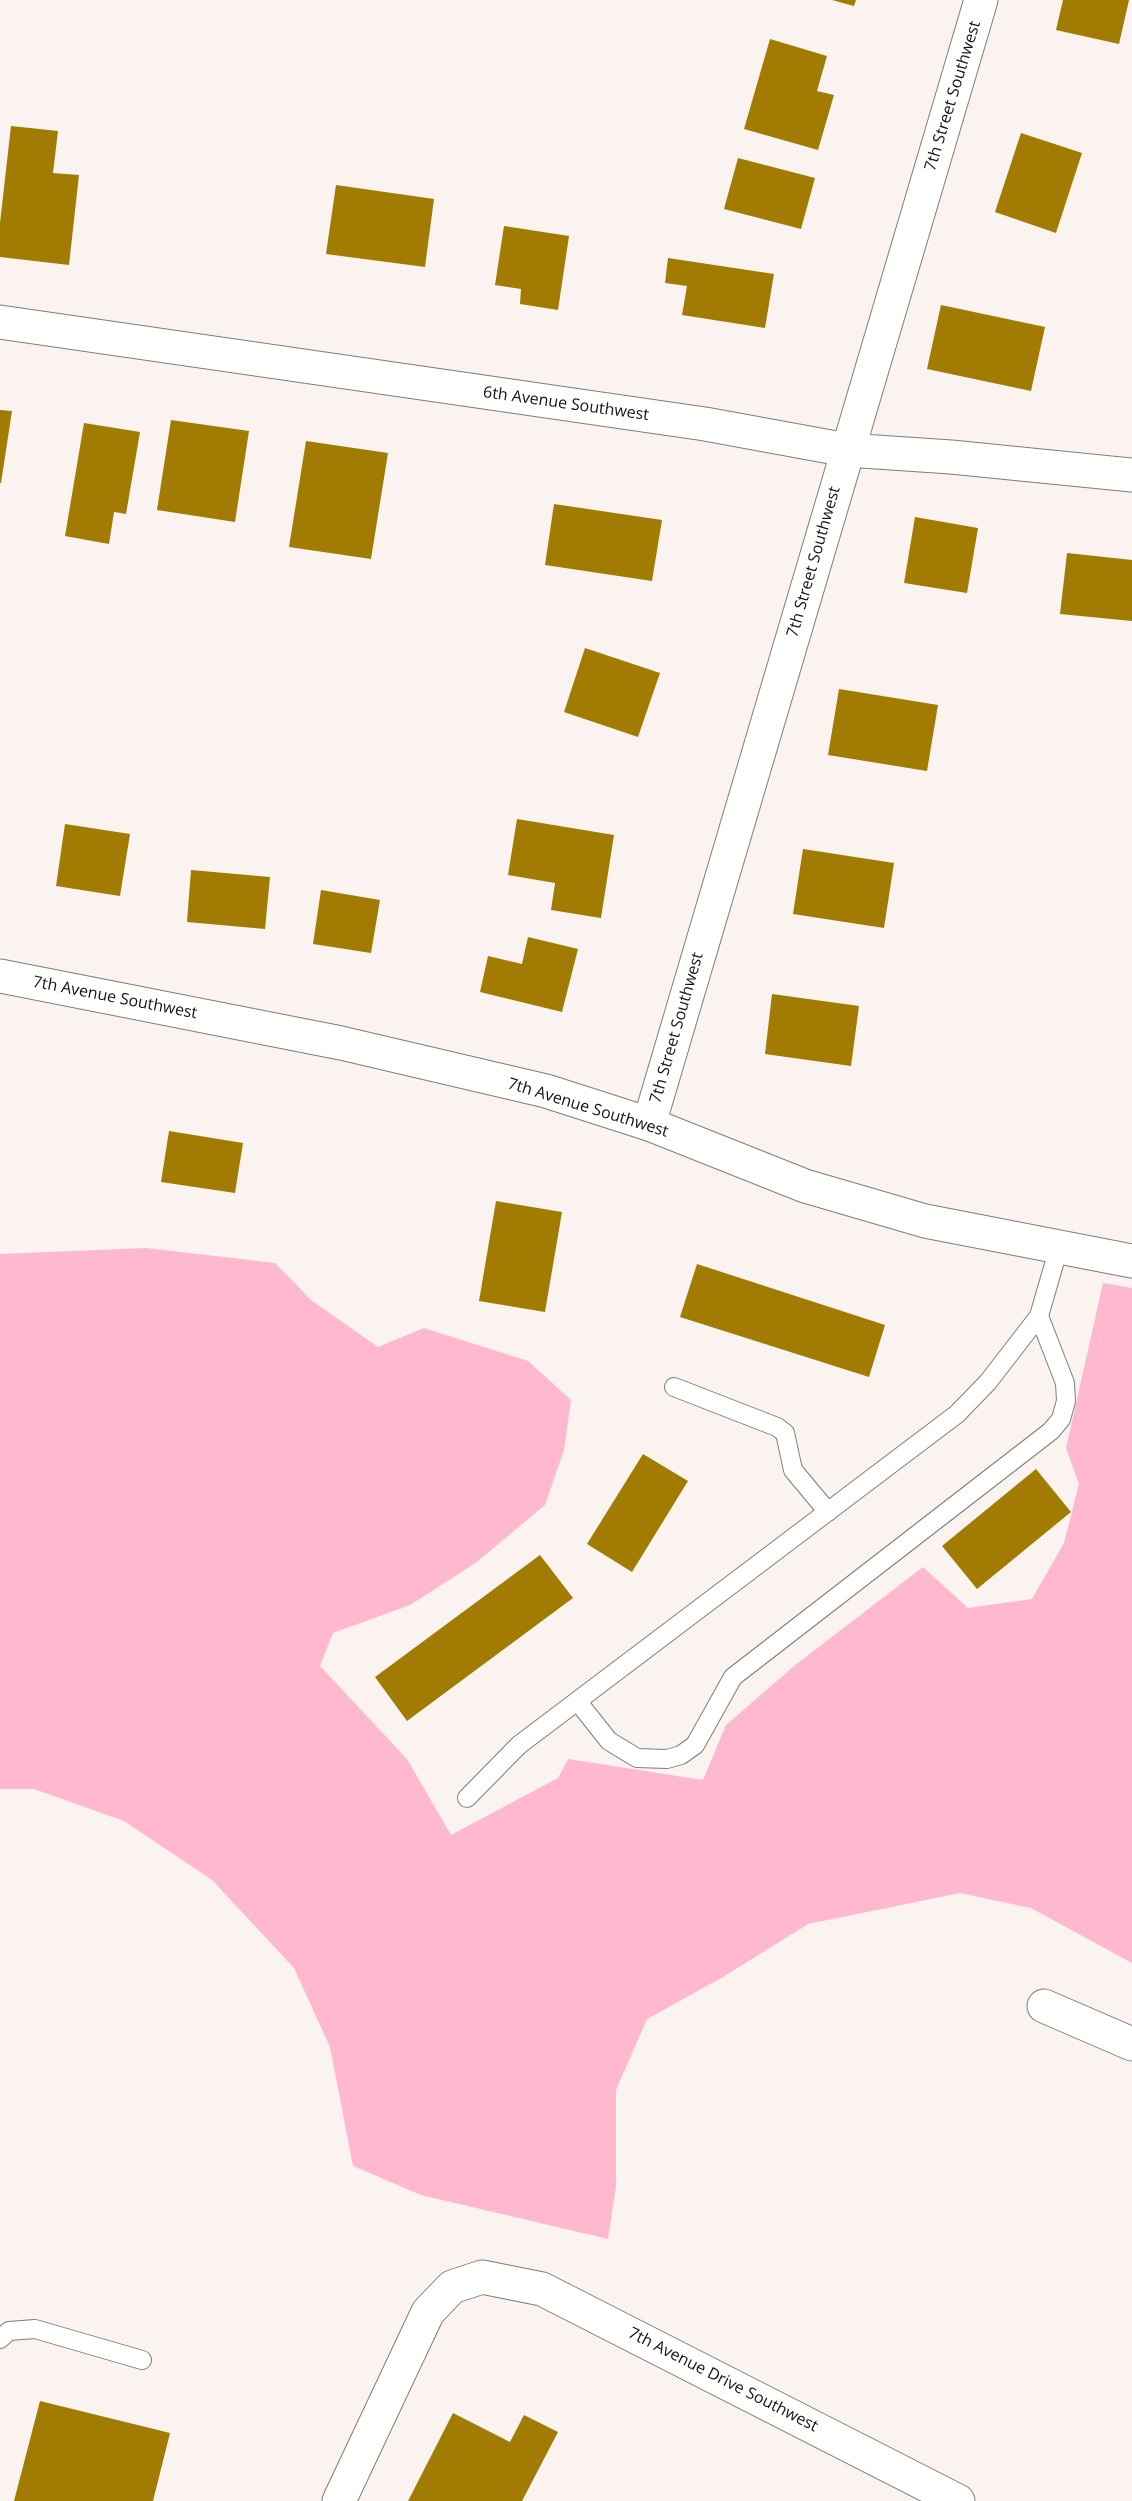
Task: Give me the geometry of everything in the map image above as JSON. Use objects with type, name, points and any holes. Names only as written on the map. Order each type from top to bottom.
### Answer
[{"type":"street","name":"7th Street Southwest","points":[[648,1124],[981,0]]},
{"type":"street","name":"6th Avenue Southwest","points":[[0,322],[693,423],[847,450],[951,456],[1132,475]]},
{"type":"street","name":"7th Avenue Southwest","points":[[0,975],[341,1043],[546,1091],[648,1124],[805,1186],[925,1221],[1132,1261]]},
{"type":"street","points":[[1044,2006],[1132,2044]]},
{"type":"street","name":"7th Avenue Drive Southwest","points":[[339,2501],[428,2312],[452,2288],[482,2277],[542,2289],[957,2501]]},
{"type":"lane","points":[[467,1798],[519,1745],[957,1414],[988,1382],[1039,1316],[1059,1247]]},
{"type":"lane","points":[[578,1702],[609,1741],[637,1758],[667,1759],[681,1755],[695,1745],[733,1677],[1052,1431],[1061,1419],[1066,1401],[1065,1383],[1039,1316]]},
{"type":"lane","points":[[674,1388],[777,1427],[785,1433],[793,1470],[828,1512]]},
{"type":"lane","points":[[0,2339],[9,2331],[35,2329],[142,2360]]},
{"type":"shaded area","points":[[146,1248],[275,1263],[311,1300],[378,1347],[424,1328],[528,1361],[571,1400],[564,1450],[545,1505],[477,1562],[410,1605],[333,1633],[320,1666],[407,1759],[451,1835],[558,1778],[568,1759],[703,1780],[726,1725],[794,1666],[923,1567],[968,1608],[1032,1599],[1064,1543],[1079,1484],[1066,1448],[1103,1283],[1132,1288],[1132,1963],[1031,1908],[960,1893],[808,1924],[723,1977],[647,2019],[616,2090],[616,2186],[608,2239],[421,2195],[353,2166],[330,2047],[294,1968],[212,1880],[124,1821],[34,1789],[0,1789],[0,1254]]},
{"type":"building","points":[[832,0],[856,0],[854,6]]},
{"type":"building","points":[[1063,0],[1129,0],[1119,44],[1056,30]]},
{"type":"building","points":[[770,39],[827,56],[817,91],[834,95],[818,150],[744,129]]},
{"type":"building","points":[[11,126],[58,131],[53,173],[79,175],[69,265],[0,257],[0,223]]},
{"type":"building","points":[[1021,133],[1082,153],[1056,233],[995,212]]},
{"type":"building","points":[[738,158],[815,178],[801,229],[724,209]]},
{"type":"building","points":[[336,185],[434,199],[425,267],[326,254]]},
{"type":"building","points":[[504,226],[569,236],[558,310],[520,304],[521,289],[495,285]]},
{"type":"building","points":[[668,258],[774,274],[765,328],[682,315],[687,286],[665,283]]},
{"type":"building","points":[[941,305],[1045,327],[1031,391],[927,369]]},
{"type":"building","points":[[0,410],[12,411],[1,483],[0,483]]},
{"type":"building","points":[[171,420],[249,431],[235,522],[157,510]]},
{"type":"building","points":[[84,423],[140,432],[126,514],[114,512],[109,544],[65,536]]},
{"type":"building","points":[[306,441],[388,453],[371,559],[289,547]]},
{"type":"building","points":[[554,504],[662,520],[652,581],[545,565]]},
{"type":"building","points":[[915,517],[978,528],[967,593],[904,583]]},
{"type":"building","points":[[1067,553],[1132,560],[1132,621],[1060,614]]},
{"type":"building","points":[[585,648],[660,673],[638,737],[564,712]]},
{"type":"building","points":[[839,689],[938,705],[927,771],[828,755]]},
{"type":"building","points":[[517,819],[614,835],[601,918],[551,910],[555,883],[508,875]]},
{"type":"building","points":[[65,824],[130,834],[120,896],[56,886]]},
{"type":"building","points":[[803,849],[894,863],[884,928],[793,914]]},
{"type":"building","points":[[191,870],[270,877],[265,929],[187,922]]},
{"type":"building","points":[[321,890],[380,900],[371,953],[313,944]]},
{"type":"building","points":[[528,937],[578,949],[562,1012],[480,992],[488,956],[522,964]]},
{"type":"building","points":[[772,994],[859,1006],[851,1066],[765,1054]]},
{"type":"building","points":[[169,1131],[243,1143],[235,1193],[161,1182]]},
{"type":"building","points":[[496,1201],[562,1212],[545,1312],[479,1301]]},
{"type":"building","points":[[697,1264],[885,1325],[869,1377],[680,1317]]},
{"type":"building","points":[[643,1454],[688,1481],[632,1572],[587,1544]]},
{"type":"building","points":[[1036,1469],[1071,1512],[977,1589],[942,1546]]},
{"type":"building","points":[[540,1555],[573,1598],[407,1721],[375,1677]]},
{"type":"building","points":[[40,2401],[170,2433],[153,2501],[14,2501]]},
{"type":"building","points":[[453,2413],[510,2442],[524,2415],[558,2432],[522,2501],[408,2501]]}]
